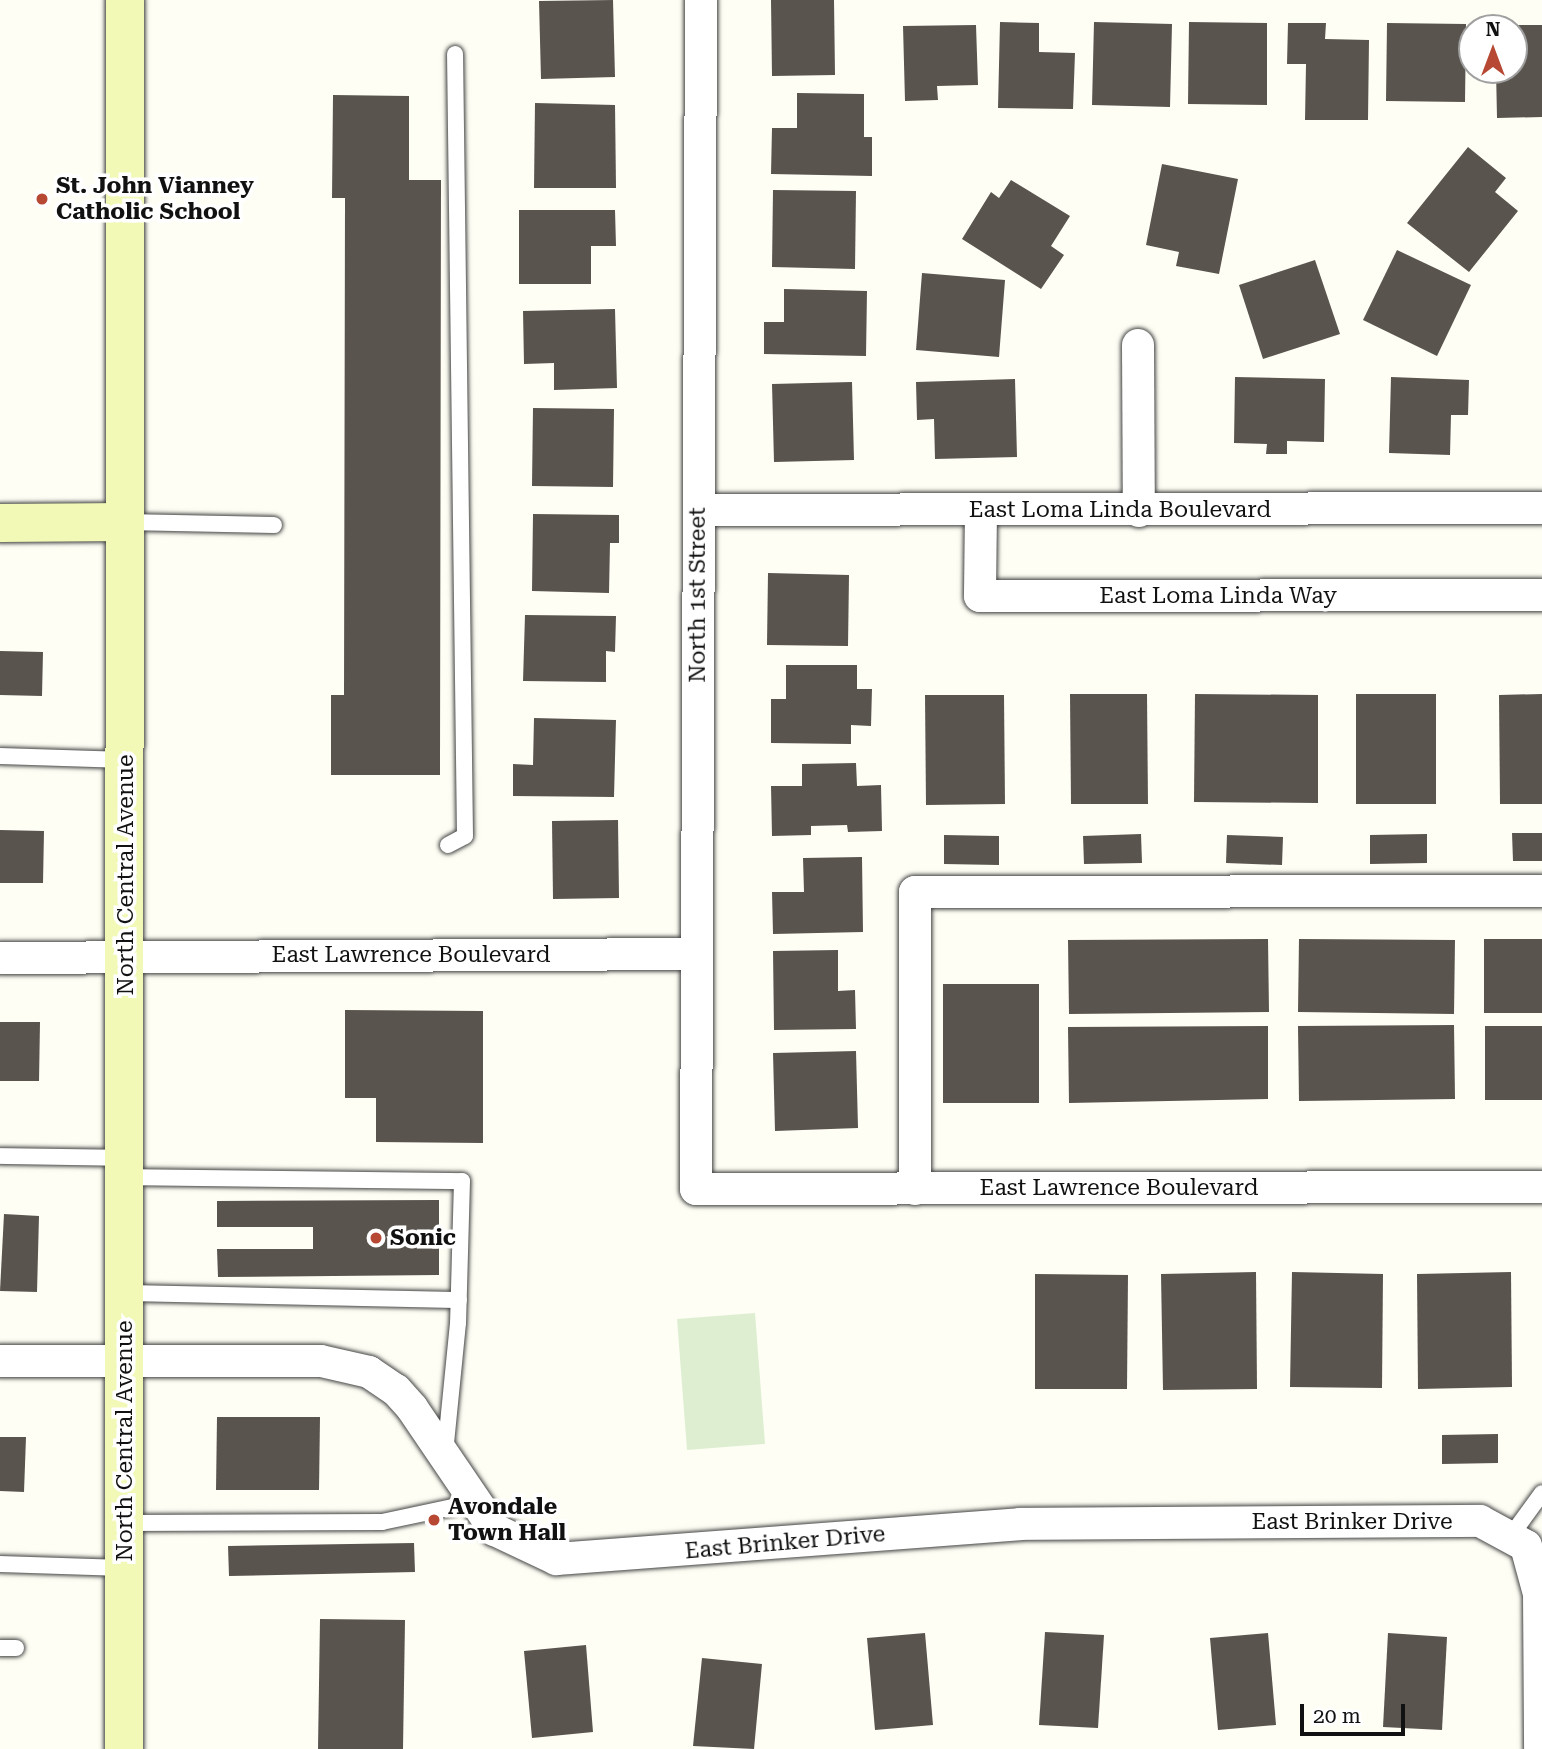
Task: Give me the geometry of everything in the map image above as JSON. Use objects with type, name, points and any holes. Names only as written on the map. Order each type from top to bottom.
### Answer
[{"type":"street","name":"North Central Avenue","points":[[124,1749],[125,0]]},
{"type":"street","name":"North 1st Street","points":[[696,1189],[701,0]]},
{"type":"street","points":[[1138,345],[1139,511]]},
{"type":"street","name":"East Loma Linda Boulevard","points":[[699,510],[1542,508]]},
{"type":"street","name":"East Loma Linda Way","points":[[981,511],[980,596],[1542,595]]},
{"type":"street","points":[[0,523],[125,522]]},
{"type":"street","points":[[915,1189],[915,892],[1542,891]]},
{"type":"street","name":"East Lawrence Boulevard","points":[[0,958],[697,954]]},
{"type":"street","name":"East Lawrence Boulevard","points":[[696,1189],[1542,1187]]},
{"type":"street","name":"East Brinker Drive","points":[[0,1361],[339,1362],[369,1372],[396,1390],[495,1530],[556,1559],[1020,1524],[1480,1521],[1518,1542]]},
{"type":"street","points":[[1518,1542],[1539,1594],[1540,1749]]},
{"type":"lane","points":[[448,845],[465,836],[455,54]]},
{"type":"lane","points":[[125,522],[274,525]]},
{"type":"lane","points":[[0,756],[126,760]]},
{"type":"lane","points":[[0,1156],[125,1168],[462,1181],[459,1300],[444,1458]]},
{"type":"lane","points":[[125,1293],[459,1300]]},
{"type":"lane","points":[[1518,1542],[1542,1493]]},
{"type":"lane","points":[[125,1523],[382,1522],[453,1507],[470,1497]]},
{"type":"lane","points":[[0,1564],[125,1568]]},
{"type":"green space","points":[[755,1313],[765,1444],[687,1450],[677,1319]]},
{"type":"building","points":[[613,0],[615,77],[541,79],[539,1]]},
{"type":"building","points":[[771,0],[834,0],[835,75],[772,76]]},
{"type":"building","points":[[1000,22],[1039,23],[1039,52],[1075,53],[1073,109],[998,108]]},
{"type":"building","points":[[1094,22],[1172,24],[1170,107],[1092,105]]},
{"type":"building","points":[[1189,22],[1267,23],[1267,105],[1188,104]]},
{"type":"building","points":[[1288,23],[1326,23],[1325,39],[1369,40],[1368,120],[1305,120],[1306,64],[1287,64]]},
{"type":"building","points":[[1387,23],[1458,24],[1458,84],[1465,84],[1465,102],[1386,101]]},
{"type":"building","points":[[976,25],[978,85],[937,86],[938,100],[905,101],[903,26]]},
{"type":"building","points":[[1528,25],[1542,25],[1542,117],[1497,118],[1496,84],[1528,84]]},
{"type":"building","points":[[797,93],[864,94],[864,137],[872,137],[872,176],[771,174],[772,128],[797,128]]},
{"type":"building","points":[[333,95],[409,96],[409,180],[441,180],[440,775],[331,775],[331,695],[344,695],[345,198],[332,198]]},
{"type":"building","points":[[535,103],[615,105],[616,188],[534,188]]},
{"type":"building","points":[[1468,147],[1506,178],[1495,192],[1518,211],[1469,272],[1407,223]]},
{"type":"building","points":[[1162,164],[1238,179],[1219,274],[1176,266],[1179,252],[1146,245]]},
{"type":"building","points":[[1011,180],[1070,216],[1051,246],[1064,255],[1041,289],[962,239],[991,192],[999,198]]},
{"type":"building","points":[[773,190],[856,191],[855,269],[772,267]]},
{"type":"building","points":[[519,210],[615,210],[616,246],[591,246],[591,284],[519,284]]},
{"type":"building","points":[[1397,250],[1471,285],[1437,356],[1363,320]]},
{"type":"building","points":[[1315,260],[1340,334],[1263,359],[1239,285]]},
{"type":"building","points":[[922,273],[1005,280],[999,357],[916,350]]},
{"type":"building","points":[[784,289],[867,291],[866,356],[764,354],[764,322],[784,322]]},
{"type":"building","points":[[615,309],[617,388],[554,390],[554,363],[524,364],[523,311]]},
{"type":"building","points":[[1235,377],[1325,379],[1324,442],[1287,441],[1287,454],[1266,454],[1267,444],[1234,443]]},
{"type":"building","points":[[1391,377],[1469,380],[1468,415],[1451,415],[1450,455],[1389,453]]},
{"type":"building","points":[[1015,379],[1017,457],[935,459],[934,419],[917,420],[916,382]]},
{"type":"building","points":[[852,382],[854,460],[774,462],[772,384]]},
{"type":"building","points":[[533,408],[614,409],[613,487],[532,486]]},
{"type":"building","points":[[533,514],[619,515],[619,543],[610,543],[609,593],[532,591]]},
{"type":"building","points":[[768,573],[849,575],[848,646],[767,645]]},
{"type":"building","points":[[525,615],[616,616],[615,652],[606,651],[606,682],[523,681]]},
{"type":"building","points":[[0,651],[43,652],[42,696],[0,695]]},
{"type":"building","points":[[786,665],[857,665],[857,689],[872,689],[871,726],[851,725],[851,744],[771,743],[771,699],[786,699]]},
{"type":"building","points":[[1070,694],[1147,694],[1148,804],[1071,804]]},
{"type":"building","points":[[1195,694],[1318,695],[1318,803],[1194,802]]},
{"type":"building","points":[[1356,694],[1436,694],[1436,804],[1356,804]]},
{"type":"building","points":[[1542,694],[1542,804],[1500,804],[1499,695]]},
{"type":"building","points":[[925,695],[1004,695],[1005,804],[926,805]]},
{"type":"building","points":[[534,718],[616,720],[614,797],[513,796],[513,764],[533,765]]},
{"type":"building","points":[[856,763],[857,786],[881,785],[882,831],[848,832],[847,825],[811,826],[811,835],[772,836],[771,786],[802,786],[802,764]]},
{"type":"building","points":[[618,820],[619,898],[553,899],[552,821]]},
{"type":"building","points":[[0,830],[44,831],[43,883],[0,883]]},
{"type":"building","points":[[1512,833],[1542,833],[1542,861],[1513,861]]},
{"type":"building","points":[[1141,834],[1142,863],[1084,864],[1083,836]]},
{"type":"building","points":[[1427,834],[1427,863],[1370,864],[1370,835]]},
{"type":"building","points":[[944,835],[999,836],[999,865],[944,864]]},
{"type":"building","points":[[1227,835],[1283,837],[1282,865],[1226,863]]},
{"type":"building","points":[[862,857],[863,932],[773,934],[772,892],[804,892],[803,858]]},
{"type":"building","points":[[1268,939],[1269,1012],[1069,1014],[1068,940]]},
{"type":"building","points":[[1299,939],[1455,940],[1454,1014],[1298,1012]]},
{"type":"building","points":[[1484,939],[1542,939],[1542,1013],[1484,1013]]},
{"type":"building","points":[[838,950],[838,991],[855,990],[856,1029],[774,1030],[773,951]]},
{"type":"building","points":[[943,984],[1039,984],[1039,1103],[943,1103]]},
{"type":"building","points":[[345,1010],[483,1011],[483,1143],[376,1142],[376,1098],[345,1098]]},
{"type":"building","points":[[0,1022],[40,1022],[39,1081],[0,1081]]},
{"type":"building","points":[[1454,1025],[1455,1099],[1299,1101],[1298,1026]]},
{"type":"building","points":[[1268,1026],[1268,1099],[1069,1103],[1068,1027]]},
{"type":"building","points":[[1485,1026],[1542,1026],[1542,1100],[1485,1100]]},
{"type":"building","points":[[856,1051],[858,1128],[775,1131],[773,1053]]},
{"type":"building","name":"Sonic","points":[[439,1200],[439,1275],[218,1277],[217,1249],[313,1249],[313,1227],[217,1227],[217,1201]]},
{"type":"building","points":[[4,1214],[39,1216],[37,1292],[0,1291]]},
{"type":"building","points":[[1256,1272],[1257,1389],[1163,1390],[1161,1274]]},
{"type":"building","points":[[1292,1272],[1383,1274],[1382,1388],[1290,1387]]},
{"type":"building","points":[[1511,1272],[1512,1387],[1418,1389],[1417,1274]]},
{"type":"building","points":[[1035,1274],[1128,1275],[1127,1389],[1035,1389]]},
{"type":"building","points":[[217,1417],[320,1417],[319,1490],[216,1490]]},
{"type":"building","points":[[1498,1434],[1498,1463],[1442,1464],[1442,1435]]},
{"type":"building","points":[[0,1437],[26,1437],[24,1492],[0,1491]]},
{"type":"building","points":[[414,1543],[415,1572],[229,1576],[228,1546]]},
{"type":"building","points":[[320,1619],[405,1620],[403,1749],[318,1749]]},
{"type":"building","points":[[1045,1632],[1104,1635],[1098,1728],[1039,1725]]},
{"type":"building","points":[[925,1633],[933,1725],[875,1730],[867,1638]]},
{"type":"building","points":[[1268,1633],[1276,1725],[1218,1730],[1210,1638]]},
{"type":"building","points":[[1388,1633],[1447,1637],[1442,1730],[1383,1727]]},
{"type":"building","points":[[586,1645],[593,1732],[532,1738],[524,1651]]},
{"type":"building","points":[[702,1658],[762,1664],[754,1749],[693,1746]]},
{"type":"place","name":"St. John Vianney Catholic School","points":[[42,199]]},
{"type":"place","name":"Sonic","points":[[376,1238]]},
{"type":"place","name":"Avondale Town Hall","points":[[434,1520]]}]
